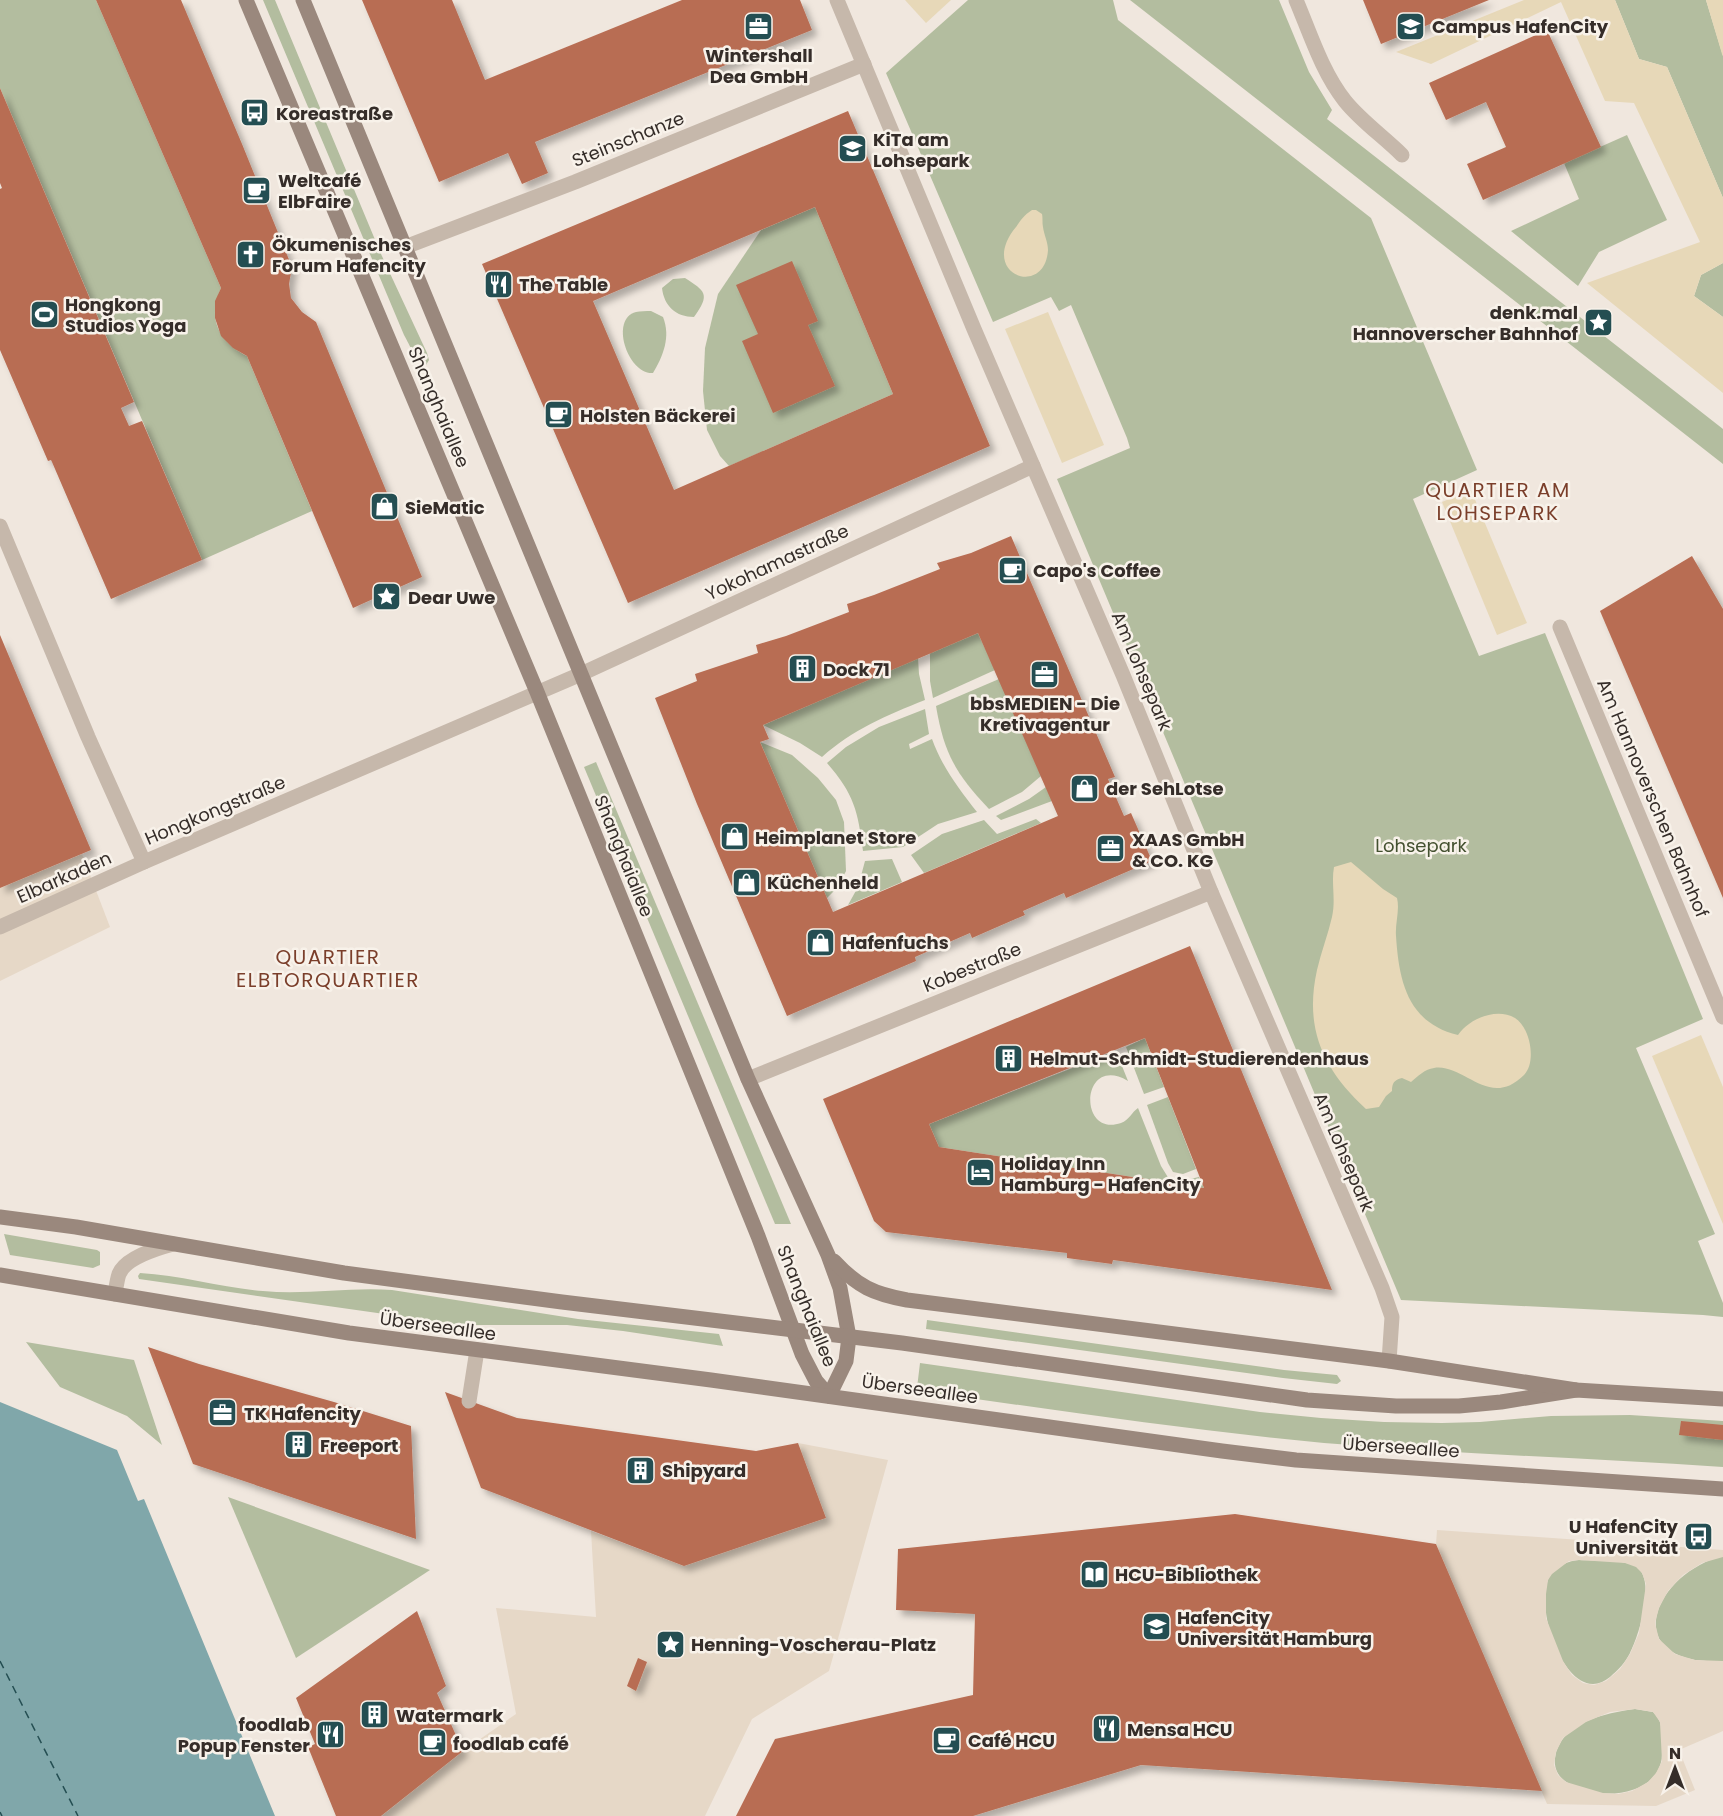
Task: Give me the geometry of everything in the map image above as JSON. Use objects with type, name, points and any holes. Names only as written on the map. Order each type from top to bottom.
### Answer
[{"type":"main road","name":"Shanghaiallee","points":[[246,0],[537,692],[758,1236],[807,1364],[816,1381],[829,1396],[846,1361],[849,1337],[840,1288],[828,1255],[748,1079],[303,0]]},
{"type":"main road","points":[[0,1217],[356,1274],[849,1337],[1307,1400],[1396,1406],[1459,1406],[1576,1390]]},
{"type":"main road","points":[[828,1255],[850,1278],[869,1290],[907,1300],[1389,1361],[1576,1390],[1723,1399]]},
{"type":"main road","name":"Überseeallee","points":[[0,1275],[349,1334],[829,1396],[1128,1439],[1296,1460],[1723,1489]]},
{"type":"street","name":"Am Lohsepark","points":[[837,0],[974,329],[1123,675],[1211,892],[1383,1288],[1392,1317],[1389,1361]]},
{"type":"street","points":[[1296,0],[1332,80],[1345,100],[1402,155]]},
{"type":"street","name":"Steinschanze","points":[[405,247],[575,182],[864,64]]},
{"type":"street","name":"Yokohamastraße","points":[[537,692],[581,674],[1033,466]]},
{"type":"street","name":"Hongkongstraße","points":[[0,526],[88,737],[144,862],[537,692]]},
{"type":"street","name":"Am Hannoverschen Bahnhof","points":[[1560,627],[1723,1017]]},
{"type":"street","name":"Elbarkaden","points":[[0,927],[144,862]]},
{"type":"street","name":"Kobestraße","points":[[748,1079],[1211,892]]},
{"type":"street","points":[[115,1294],[120,1273],[126,1265],[140,1256],[173,1244]]},
{"type":"street","points":[[469,1401],[477,1350]]},
{"type":"green space","points":[[0,0],[96,0],[221,288],[215,309],[218,328],[229,343],[247,356],[312,511],[202,560],[0,88]]},
{"type":"green space","points":[[263,0],[275,0],[381,254],[427,353],[429,360],[426,365],[416,356],[404,335]]},
{"type":"green space","name":"Lohsepark","points":[[968,0],[1113,0],[1118,20],[1371,218],[1477,470],[1413,499],[1479,656],[1545,633],[1703,1019],[1636,1048],[1715,1234],[1698,1241],[1723,1303],[1723,1317],[1401,1300],[1057,479],[1130,448],[1127,438],[1071,305],[1059,311],[1051,297],[993,322],[886,73]]},
{"type":"green space","points":[[1130,0],[1279,0],[1309,72],[1332,110],[1327,119],[1723,429],[1723,464]]},
{"type":"green space","points":[[1615,0],[1706,0],[1723,56],[1723,198],[1667,67],[1639,59]]},
{"type":"green space","points":[[1627,135],[1667,220],[1599,252],[1578,286],[1511,231],[1579,199],[1564,163]]},
{"type":"green space","points":[[815,207],[893,394],[729,466],[720,456],[707,430],[703,391],[705,348],[718,294],[761,230]]},
{"type":"green space","points":[[1723,263],[1723,317],[1694,296],[1701,275]]},
{"type":"green space","points":[[685,278],[701,290],[704,298],[694,317],[676,313],[668,305],[663,294],[662,288],[673,279]]},
{"type":"green space","points":[[651,311],[663,317],[666,332],[663,353],[653,373],[644,371],[636,365],[625,346],[623,335],[628,317],[636,312]]},
{"type":"green space","points":[[978,633],[995,670],[933,698],[930,681],[930,653]]},
{"type":"green space","points":[[918,658],[925,700],[870,724],[833,747],[822,757],[800,743],[763,725]]},
{"type":"green space","points":[[999,679],[1041,776],[1022,792],[989,809],[968,785],[953,762],[943,737],[936,706]]},
{"type":"green space","points":[[925,709],[929,734],[909,744],[910,749],[932,739],[957,786],[977,812],[938,824],[903,847],[863,851],[857,814],[849,794],[827,763],[846,747],[879,727]]},
{"type":"green space","points":[[760,742],[792,755],[818,778],[836,800],[844,822],[846,871],[837,888],[827,898]]},
{"type":"green space","points":[[596,762],[791,1224],[775,1224],[584,767]]},
{"type":"green space","points":[[1046,787],[1052,801],[1001,820],[996,816],[1029,799]]},
{"type":"green space","points":[[1036,819],[1041,823],[924,873],[911,855],[942,834],[984,820],[997,834]]},
{"type":"green space","points":[[892,859],[902,882],[848,905],[858,887],[865,861]]},
{"type":"green space","points":[[1145,1038],[1164,1087],[1144,1094],[1126,1047]]},
{"type":"green space","points":[[1116,1051],[1128,1081],[1112,1075],[1101,1078],[1094,1086],[1090,1097],[1091,1109],[1097,1119],[1107,1124],[1121,1123],[1138,1108],[1161,1166],[1169,1179],[1181,1181],[1199,1177],[1204,1188],[939,1147],[929,1124]]},
{"type":"green space","points":[[1168,1097],[1196,1169],[1183,1174],[1173,1172],[1168,1163],[1147,1105]]},
{"type":"green space","points":[[4,1234],[97,1250],[100,1252],[100,1265],[93,1268],[10,1255]]},
{"type":"green space","points":[[140,1273],[263,1291],[392,1290],[578,1319],[719,1334],[723,1346],[567,1325],[462,1325],[139,1279]]},
{"type":"green space","points":[[927,1320],[1284,1370],[1337,1375],[1341,1381],[1337,1384],[1283,1378],[926,1329]]},
{"type":"green space","points":[[26,1342],[134,1360],[162,1445],[127,1416],[60,1387]]},
{"type":"green space","points":[[920,1363],[1260,1412],[1321,1418],[1442,1423],[1551,1416],[1630,1415],[1723,1421],[1723,1467],[1374,1447],[1180,1427],[941,1394],[917,1388]]},
{"type":"green space","points":[[228,1497],[430,1570],[296,1658]]},
{"type":"green space","points":[[1718,1557],[1723,1557],[1723,1661],[1691,1659],[1670,1650],[1658,1637],[1656,1620],[1662,1602],[1675,1584],[1694,1569]]},
{"type":"green space","points":[[1579,1560],[1632,1564],[1643,1574],[1645,1584],[1644,1609],[1638,1634],[1630,1653],[1610,1677],[1595,1684],[1580,1680],[1567,1668],[1549,1629],[1545,1608],[1546,1588],[1551,1574],[1564,1564]]},
{"type":"green space","points":[[1635,1709],[1653,1712],[1661,1726],[1662,1755],[1658,1770],[1650,1781],[1638,1788],[1607,1794],[1577,1788],[1562,1779],[1555,1765],[1555,1758],[1566,1736],[1575,1728],[1598,1717]]},
{"type":"sand","points":[[905,0],[951,0],[926,23]]},
{"type":"sand","points":[[1524,0],[1615,0],[1639,59],[1667,67],[1723,198],[1723,263],[1701,275],[1694,296],[1723,317],[1723,393],[1587,283],[1700,242],[1634,103],[1605,101],[1561,2],[1431,64],[1396,52]]},
{"type":"sand","points":[[1706,0],[1723,0],[1723,56],[1722,54]]},
{"type":"sand","points":[[1032,210],[1042,214],[1048,250],[1044,265],[1036,274],[1026,277],[1008,268],[1004,257],[1006,243],[1021,220]]},
{"type":"sand","points":[[1048,312],[1104,445],[1062,463],[1005,329]]},
{"type":"sand","points":[[1471,490],[1527,623],[1497,635],[1442,502]]},
{"type":"sand","points":[[1351,862],[1397,898],[1397,953],[1404,984],[1417,1011],[1441,1029],[1458,1035],[1469,1024],[1492,1014],[1508,1015],[1520,1022],[1530,1045],[1530,1062],[1524,1075],[1511,1085],[1499,1088],[1488,1087],[1445,1068],[1434,1068],[1422,1073],[1411,1082],[1402,1078],[1395,1081],[1392,1091],[1379,1107],[1366,1109],[1338,1079],[1320,1047],[1315,1029],[1314,991],[1317,970],[1333,911],[1334,867]]},
{"type":"sand","points":[[1701,1035],[1723,1087],[1723,1224],[1652,1056]]},
{"type":"shaded area","points":[[82,854],[110,927],[0,981],[0,888]]},
{"type":"shaded area","name":"Henning-Voscherau-Platz","points":[[798,1443],[888,1460],[829,1671],[752,1719],[705,1816],[381,1816],[463,1751],[516,1714],[496,1608],[596,1617],[591,1531],[684,1566],[826,1518]]},
{"type":"shaded area","points":[[1437,1530],[1723,1550],[1723,1557],[1702,1563],[1683,1575],[1668,1591],[1659,1608],[1655,1623],[1659,1639],[1675,1654],[1695,1660],[1723,1661],[1723,1731],[1679,1750],[1695,1790],[1656,1806],[1547,1804],[1436,1544]],"holes":[[[1569,1561],[1625,1563],[1636,1567],[1642,1573],[1646,1584],[1639,1633],[1630,1654],[1620,1669],[1606,1681],[1594,1685],[1583,1683],[1572,1675],[1563,1661],[1546,1618],[1548,1580]],[[1635,1709],[1653,1712],[1660,1722],[1662,1761],[1648,1782],[1632,1791],[1618,1794],[1603,1793],[1566,1782],[1558,1775],[1554,1765],[1556,1752],[1563,1738],[1586,1722],[1610,1712]]]},
{"type":"water","points":[[0,1402],[117,1450],[138,1501],[144,1499],[275,1816],[0,1816]]},
{"type":"building","points":[[96,0],[181,0],[292,267],[289,284],[291,298],[302,312],[316,322],[422,577],[353,608],[247,356],[233,348],[221,336],[215,318],[215,301],[221,288]]},
{"type":"building","points":[[362,0],[452,0],[485,80],[682,0],[800,0],[812,30],[535,142],[548,173],[522,184],[508,153],[439,182]]},
{"type":"building","points":[[1363,0],[1489,0],[1381,44]]},
{"type":"building","points":[[1547,30],[1601,147],[1483,200],[1467,164],[1506,147],[1486,102],[1446,120],[1429,83]]},
{"type":"building","points":[[0,88],[134,402],[121,408],[129,426],[142,421],[202,560],[111,599],[52,462],[48,461],[0,350],[0,189],[2,188],[0,183]]},
{"type":"building","points":[[848,111],[990,446],[628,603],[482,264]],"holes":[[[815,207],[893,394],[674,490],[593,301]]]},
{"type":"building","points":[[792,261],[818,321],[808,325],[835,386],[773,413],[742,341],[758,334],[736,285]]},
{"type":"building","points":[[1011,536],[1115,777],[1108,779],[1124,816],[1131,813],[1152,861],[1066,898],[1064,893],[1023,911],[1025,915],[972,938],[970,933],[915,957],[916,961],[787,1016],[697,804],[655,698],[697,681],[695,674],[758,653],[756,645],[849,612],[847,604],[940,569],[937,563],[971,553]],"holes":[[[978,633],[1058,816],[833,912],[760,742],[769,739],[763,725]]]},
{"type":"building","points":[[1692,556],[1723,609],[1723,898],[1600,611]]},
{"type":"building","points":[[0,635],[91,850],[0,888]]},
{"type":"building","points":[[1190,946],[1332,1290],[1113,1260],[1112,1264],[1067,1258],[1067,1253],[886,1232],[874,1221],[823,1099]],"holes":[[[1145,1038],[1204,1188],[939,1147],[929,1124]]]},
{"type":"building","name":"Freeport","points":[[148,1347],[411,1426],[416,1539],[193,1464]]},
{"type":"building","name":"Shipyard","points":[[445,1392],[517,1418],[756,1451],[798,1443],[826,1518],[684,1566],[481,1488]]},
{"type":"building","points":[[1681,1421],[1723,1425],[1723,1440],[1679,1435]]},
{"type":"building","name":"HafenCity Universität Hamburg","points":[[1235,1514],[1436,1544],[1542,1791],[1141,1765],[973,1816],[736,1816],[775,1739],[973,1695],[975,1614],[896,1610],[898,1549]]},
{"type":"building","name":"Watermark","points":[[417,1611],[446,1686],[437,1693],[463,1751],[381,1816],[336,1816],[308,1747],[315,1744],[296,1698]]},
{"type":"building","points":[[638,1658],[647,1662],[636,1691],[627,1686]]},
{"type":"ferry route","points":[[0,1661],[78,1816]]},
{"type":"ferry route","points":[[0,1812],[2,1816]]},
{"type":"place","name":"Wintershall Dea GmbH","points":[[759,26]]},
{"type":"place","name":"Campus HafenCity","points":[[1411,26]]},
{"type":"place","name":"Koreastraße","points":[[255,113]]},
{"type":"place","name":"KiTa am Lohsepark","points":[[852,149]]},
{"type":"place","name":"Weltcafé ElbFaire","points":[[257,190]]},
{"type":"place","name":"Ökumenisches Forum Hafencity","points":[[251,254]]},
{"type":"place","name":"The Table","points":[[498,284]]},
{"type":"place","name":"Hongkong Studios Yoga","points":[[44,314]]},
{"type":"place","name":"denk.mal Hannoverscher Bahnhof","points":[[1599,322]]},
{"type":"place","name":"Holsten Bäckerei","points":[[559,415]]},
{"type":"place","name":"SieMatic","points":[[384,507]]},
{"type":"place","name":"Capo's Coffee","points":[[1012,570]]},
{"type":"place","name":"Dear Uwe","points":[[387,597]]},
{"type":"place","name":"Dock 71","points":[[802,669]]},
{"type":"place","name":"bbsMEDIEN - Die Kretivagentur","points":[[1045,674]]},
{"type":"place","name":"der SehLotse","points":[[1085,788]]},
{"type":"place","name":"Heimplanet Store","points":[[734,837]]},
{"type":"place","name":"XAAS GmbH & CO. KG","points":[[1111,849]]},
{"type":"place","name":"Küchenheld","points":[[746,882]]},
{"type":"place","name":"Hafenfuchs","points":[[821,942]]},
{"type":"place","name":"Helmut-Schmidt-Studierendenhaus","points":[[1009,1058]]},
{"type":"place","name":"Holiday Inn Hamburg - HafenCity","points":[[980,1173]]},
{"type":"place","name":"TK Hafencity","points":[[223,1413]]},
{"type":"place","name":"Freeport","points":[[299,1445]]},
{"type":"place","name":"Shipyard","points":[[641,1470]]},
{"type":"place","name":"U HafenCity Universität","points":[[1699,1536]]},
{"type":"place","name":"HCU-Bibliothek","points":[[1094,1574]]},
{"type":"place","name":"HafenCity Universität Hamburg","points":[[1156,1627]]},
{"type":"place","name":"Henning-Voscherau-Platz","points":[[670,1644]]},
{"type":"place","name":"Watermark","points":[[375,1715]]},
{"type":"place","name":"Mensa HCU","points":[[1106,1729]]},
{"type":"place","name":"foodlab Popup Fenster","points":[[331,1734]]},
{"type":"place","name":"Café HCU","points":[[947,1740]]},
{"type":"place","name":"foodlab café","points":[[432,1743]]},
{"type":"district","name":"QUARTIER AM LOHSEPARK","points":[[1498,502]]},
{"type":"district","name":"QUARTIER ELBTORQUARTIER","points":[[328,968]]}]
